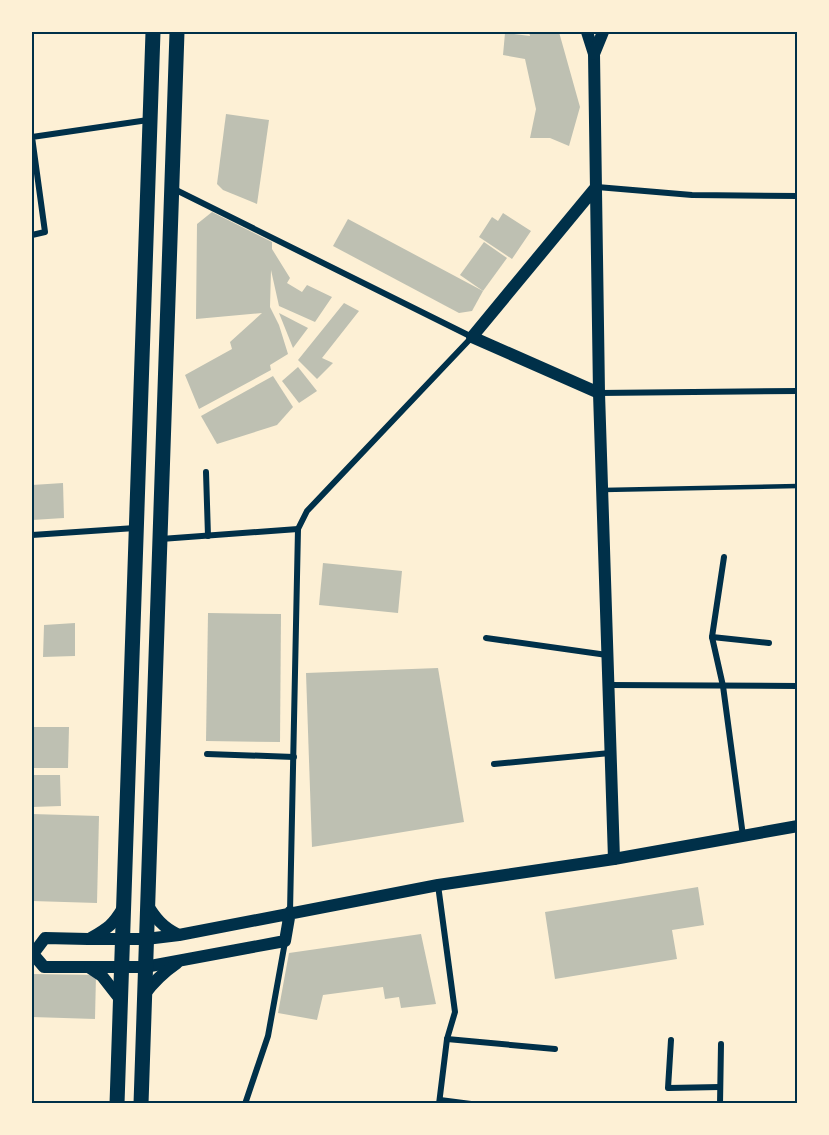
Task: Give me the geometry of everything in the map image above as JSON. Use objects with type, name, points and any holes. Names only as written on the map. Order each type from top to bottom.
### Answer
[{"type":"main road","points":[[153,32],[117,1097],[141,1097],[177,32]]},
{"type":"main road","points":[[587,32],[594,54],[599,393],[614,859]]},
{"type":"main road","points":[[594,54],[603,32]]},
{"type":"main road","points":[[596,187],[472,336],[599,393]]},
{"type":"main road","points":[[290,912],[285,941],[145,967],[44,967],[32,954],[45,938],[146,939],[178,935],[290,912],[438,885],[614,859],[798,826]]},
{"type":"main road","points":[[147,904],[154,917],[165,928],[178,935]]},
{"type":"main road","points":[[88,939],[115,922],[123,906]]},
{"type":"main road","points":[[144,995],[165,971],[182,960]]},
{"type":"main road","points":[[89,968],[102,976],[120,999]]},
{"type":"street","points":[[32,235],[45,232],[32,137],[150,120]]},
{"type":"street","points":[[596,187],[692,195],[798,196]]},
{"type":"street","points":[[171,188],[472,336],[307,511],[298,529],[290,912]]},
{"type":"street","points":[[599,393],[798,391]]},
{"type":"street","points":[[206,472],[208,536]]},
{"type":"street","points":[[32,535],[136,528]]},
{"type":"street","points":[[159,539],[298,529]]},
{"type":"street","points":[[724,557],[712,637],[723,686],[743,836]]},
{"type":"street","points":[[712,637],[770,644]]},
{"type":"street","points":[[486,638],[608,655]]},
{"type":"street","points":[[609,685],[798,686]]},
{"type":"street","points":[[207,753],[294,757]]},
{"type":"street","points":[[494,764],[611,753]]},
{"type":"street","points":[[438,885],[455,1012],[447,1039],[439,1102],[471,1104]]},
{"type":"street","points":[[245,1104],[268,1036],[285,941]]},
{"type":"street","points":[[447,1039],[555,1049]]},
{"type":"street","points":[[671,1040],[668,1088],[720,1087]]},
{"type":"street","points":[[720,1104],[721,1044]]},
{"type":"lane","points":[[603,490],[798,486]]},
{"type":"building","points":[[529,32],[559,32],[580,107],[569,146],[550,138],[530,138],[536,109],[525,59],[503,55],[505,33],[530,36]]},
{"type":"building","points":[[226,114],[269,120],[257,204],[223,190],[217,184]]},
{"type":"building","points":[[212,212],[272,242],[272,249],[290,278],[287,283],[302,292],[307,285],[332,297],[315,322],[279,306],[271,270],[270,307],[279,325],[288,354],[270,365],[271,370],[199,409],[185,375],[232,349],[230,342],[262,313],[196,319],[197,224]]},
{"type":"building","points":[[503,213],[531,231],[512,259],[479,237],[492,217],[498,221]]},
{"type":"building","points":[[348,219],[483,291],[472,311],[459,313],[333,246]]},
{"type":"building","points":[[484,242],[507,258],[483,291],[460,275]]},
{"type":"building","points":[[344,303],[359,311],[322,358],[333,363],[317,379],[298,360]]},
{"type":"building","points":[[279,313],[308,328],[293,348]]},
{"type":"building","points":[[298,367],[317,391],[299,403],[282,381]]},
{"type":"building","points":[[273,376],[293,407],[277,425],[217,444],[201,416]]},
{"type":"building","points":[[63,483],[64,518],[32,520],[32,485]]},
{"type":"building","points":[[323,563],[402,571],[398,613],[319,605]]},
{"type":"building","points":[[208,613],[281,614],[280,742],[206,741]]},
{"type":"building","points":[[75,623],[75,656],[43,657],[44,625]]},
{"type":"building","points":[[438,668],[464,822],[312,847],[306,673]]},
{"type":"building","points":[[32,727],[69,727],[68,768],[32,768]]},
{"type":"building","points":[[32,775],[60,775],[61,806],[32,807]]},
{"type":"building","points":[[32,814],[99,816],[97,903],[32,901]]},
{"type":"building","points":[[698,887],[704,925],[672,930],[677,959],[555,979],[545,912]]},
{"type":"building","points":[[421,934],[436,1004],[401,1008],[399,997],[385,999],[383,987],[323,995],[317,1020],[278,1013],[289,953]]},
{"type":"building","points":[[32,974],[96,975],[95,1019],[32,1017]]}]
